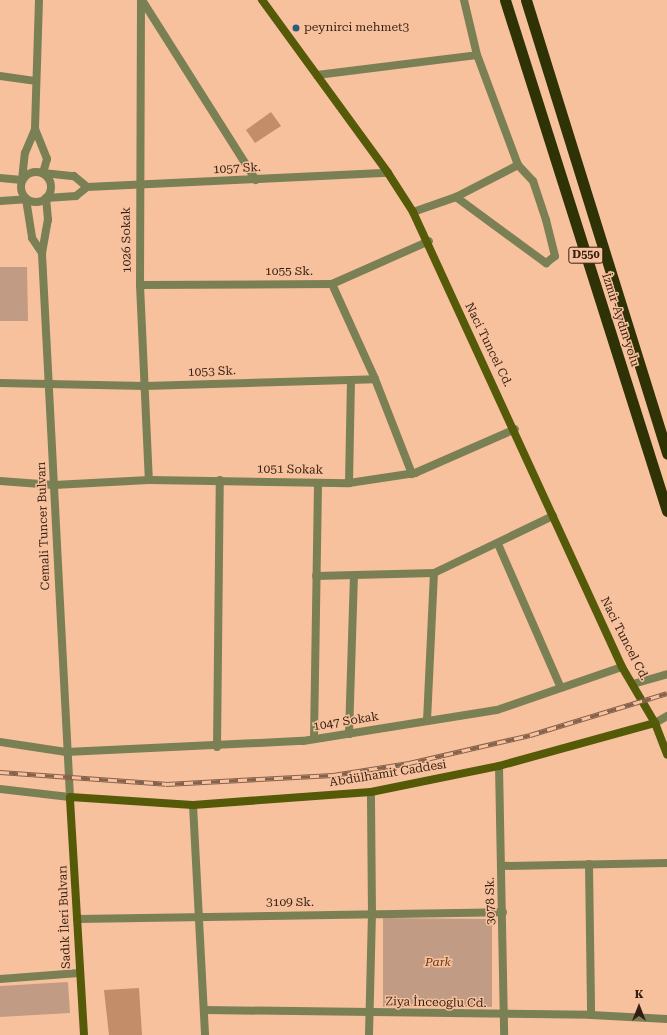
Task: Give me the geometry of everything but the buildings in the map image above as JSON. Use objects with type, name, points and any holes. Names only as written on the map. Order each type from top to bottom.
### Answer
[{"type":"highway","name":"İzmir-Aydın yolu","points":[[505,0],[667,511]]},
{"type":"highway","name":"İzmir-Aydın yolu","points":[[526,0],[667,454]]},
{"type":"main road","name":"Naci Tuncel Cd.","points":[[262,0],[388,172],[413,212],[428,241],[458,312],[515,429],[622,667],[655,723],[667,755]]},
{"type":"main road","name":"Abdülhamit Caddesi","points":[[70,797],[193,805],[371,792],[500,766],[655,723]]},
{"type":"main road","name":"Sadık İleri Bulvarı","points":[[70,797],[79,973],[84,1035]]},
{"type":"street","points":[[39,0],[35,81],[35,129],[47,159],[43,173],[51,185],[46,198],[48,220],[42,253]]},
{"type":"street","points":[[142,0],[256,180]]},
{"type":"street","name":"1026 Sokak","points":[[142,0],[138,186],[140,285],[149,480]]},
{"type":"street","points":[[456,197],[546,263],[555,256],[546,220],[533,181],[518,165],[477,55],[464,0]]},
{"type":"street","points":[[317,75],[477,55]]},
{"type":"street","points":[[0,76],[35,81]]},
{"type":"street","points":[[35,129],[25,153],[20,191],[26,199],[32,238],[42,253]]},
{"type":"street","points":[[413,212],[456,197],[518,165]]},
{"type":"street","name":"1057 Sk.","points":[[87,187],[138,186],[388,172]]},
{"type":"street","points":[[0,200],[26,199],[36,202],[46,198],[76,196],[87,187],[74,176],[29,173],[22,180]]},
{"type":"street","points":[[0,178],[22,180]]},
{"type":"street","name":"1055 Sk.","points":[[140,285],[332,284],[428,241]]},
{"type":"street","name":"Cemali Tuncer Bulvarı","points":[[42,253],[50,386],[66,752],[70,797]]},
{"type":"street","points":[[332,284],[375,379],[412,474]]},
{"type":"street","name":"1053 Sk.","points":[[0,383],[50,386],[145,386],[375,379]]},
{"type":"street","points":[[349,483],[351,380]]},
{"type":"street","name":"1051 Sokak","points":[[0,481],[54,485],[149,480],[349,483],[412,474],[515,429]]},
{"type":"street","points":[[217,747],[220,480]]},
{"type":"street","points":[[314,739],[318,483]]},
{"type":"street","points":[[316,576],[434,573],[498,544],[553,516]]},
{"type":"street","points":[[498,544],[561,688]]},
{"type":"street","points":[[427,722],[434,573]]},
{"type":"street","points":[[350,734],[354,576]]},
{"type":"street","name":"1047 Sokak","points":[[0,742],[66,752],[217,747],[314,739],[497,710],[622,667]]},
{"type":"street","points":[[633,684],[667,674]]},
{"type":"street","points":[[655,723],[667,716]]},
{"type":"street","name":"3078 Sk.","points":[[500,766],[504,1035]]},
{"type":"street","points":[[0,789],[70,797]]},
{"type":"street","points":[[369,1035],[372,915],[371,792]]},
{"type":"street","points":[[193,805],[196,914],[205,1035]]},
{"type":"street","points":[[502,866],[667,863]]},
{"type":"street","points":[[589,864],[590,1015]]},
{"type":"street","name":"3109 Sk.","points":[[77,919],[196,914],[372,915],[503,912]]},
{"type":"street","points":[[0,979],[79,973]]},
{"type":"street","name":"Ziya İnceoglu Cd.","points":[[204,1010],[504,1016],[590,1015],[667,1020]]},
{"type":"green space","points":[[0,267],[27,267],[28,321],[0,321]]},
{"type":"green space","name":"Park","points":[[383,918],[492,919],[492,1007],[383,1007]]},
{"type":"green space","points":[[68,982],[70,1013],[0,1017],[0,986]]},
{"type":"railway","points":[[0,772],[166,784],[333,775],[409,763],[530,735],[667,693]]},
{"type":"place","name":"peynirci mehmet3","points":[[296,28]]}]
